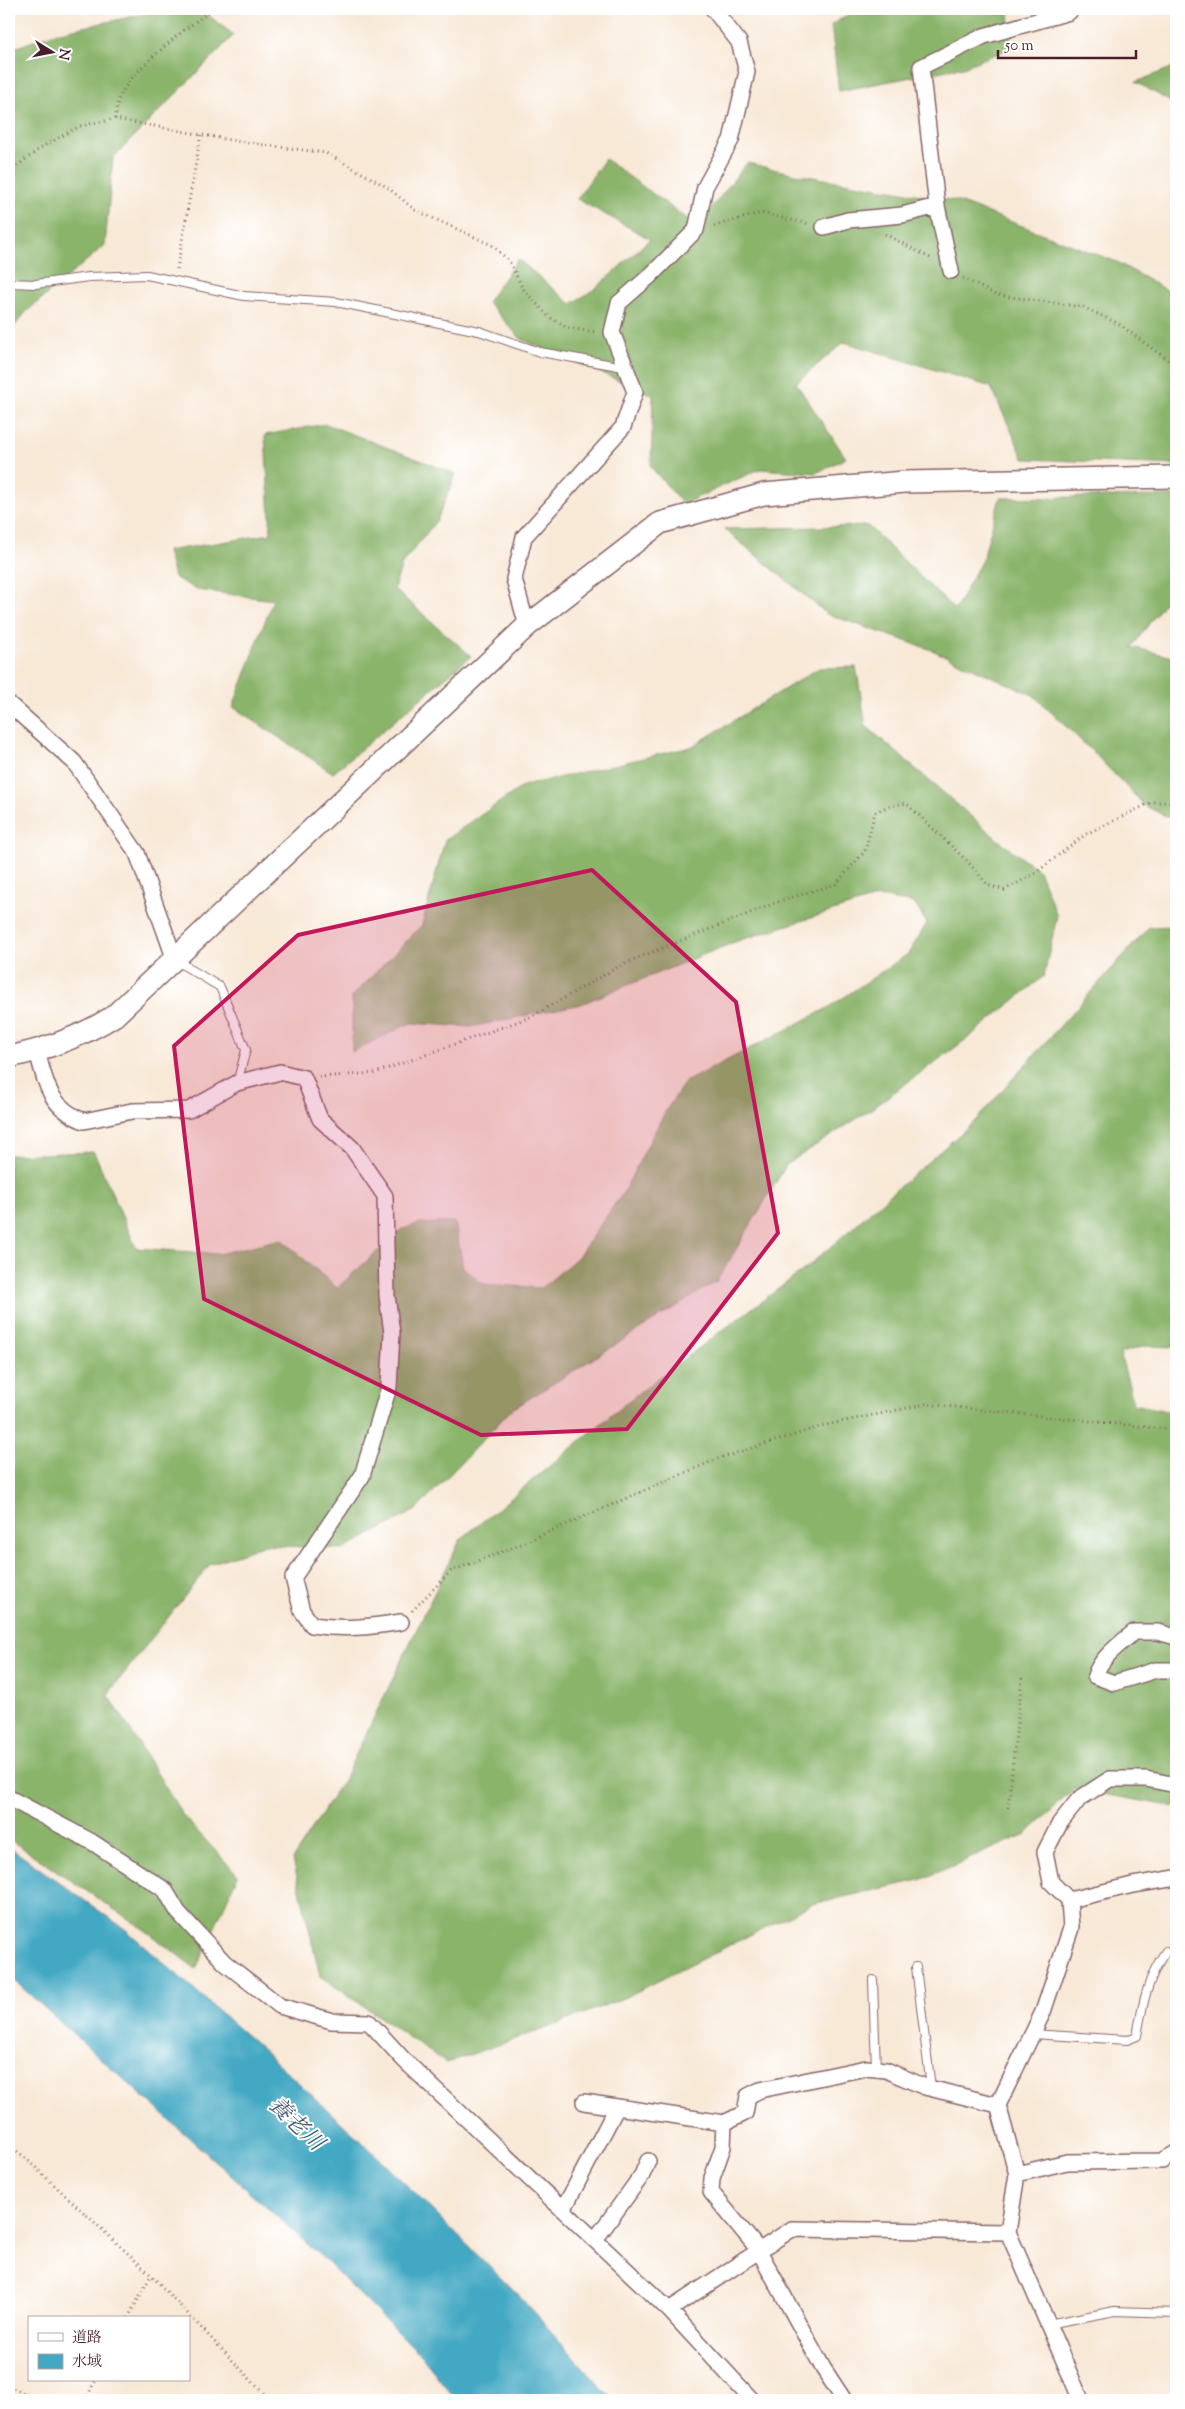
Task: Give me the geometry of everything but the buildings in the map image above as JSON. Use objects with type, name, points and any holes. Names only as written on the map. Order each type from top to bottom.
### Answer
[{"type":"street","points":[[527,626],[514,579],[524,537],[623,427],[635,392],[612,332],[619,303],[651,275],[696,230],[705,187],[731,140],[747,72],[739,42],[713,9]]},
{"type":"street","points":[[951,271],[937,206],[921,67],[984,36],[1070,12],[1072,9]]},
{"type":"street","points":[[824,226],[848,220],[902,215],[937,206]]},
{"type":"street","points":[[9,1057],[37,1051],[90,1032],[114,1016],[527,626],[660,523],[764,494],[905,482],[1176,478]]},
{"type":"street","points":[[9,704],[74,762],[137,853],[175,960]]},
{"type":"street","points":[[37,1051],[48,1091],[61,1109],[84,1121],[132,1111],[189,1110],[237,1083],[280,1072],[304,1078],[320,1119],[352,1148],[385,1196],[387,1296],[392,1333],[389,1387],[362,1476],[293,1578],[302,1611],[312,1625],[336,1629],[367,1628],[401,1622]]},
{"type":"street","points":[[1176,1637],[1158,1632],[1134,1632],[1097,1669],[1095,1676],[1114,1683],[1156,1670],[1176,1670]]},
{"type":"street","points":[[1081,2400],[1008,2232],[1017,2174],[998,2105],[1043,2012],[1071,1928],[1069,1900],[1051,1882],[1045,1852],[1060,1823],[1079,1798],[1110,1779],[1146,1779],[1176,1785]]},
{"type":"street","points":[[9,1798],[92,1842],[165,1890],[178,1912],[225,1963],[280,2006],[332,2021],[369,2022],[404,2060],[669,2310],[752,2400]]},
{"type":"street","points":[[1069,1900],[1134,1885],[1176,1878]]},
{"type":"street","points":[[584,2102],[724,2123],[745,2113],[748,2096],[760,2090],[866,2068],[886,2070],[931,2088],[998,2105]]},
{"type":"street","points":[[563,2210],[617,2107]]},
{"type":"street","points":[[724,2123],[723,2147],[712,2178],[711,2192],[758,2249],[823,2368],[844,2400]]},
{"type":"street","points":[[1017,2174],[1067,2162],[1162,2161],[1176,2153]]},
{"type":"street","points":[[595,2240],[642,2175],[648,2162]]},
{"type":"street","points":[[669,2310],[758,2249],[792,2229],[1008,2232]]},
{"type":"lane","points":[[9,283],[36,284],[89,277],[147,275],[244,296],[336,302],[479,331],[540,352],[624,366]]},
{"type":"lane","points":[[175,960],[220,987],[246,1050],[237,1083]]},
{"type":"lane","points":[[1032,2034],[1127,2040],[1137,2036],[1144,1999],[1166,1951]]},
{"type":"lane","points":[[916,1967],[931,2088]]},
{"type":"lane","points":[[873,1980],[876,2069]]},
{"type":"lane","points":[[1048,2324],[1115,2311],[1176,2313]]},
{"type":"path","points":[[115,119],[119,99],[132,77],[198,19],[214,9]]},
{"type":"path","points":[[9,172],[42,147],[80,126],[115,119],[326,153],[387,187],[415,210],[492,245],[509,261],[523,289],[548,317],[568,328],[586,332],[612,332]]},
{"type":"path","points":[[174,281],[201,134]]},
{"type":"path","points":[[951,271],[996,295],[1083,307],[1119,324],[1176,366]]},
{"type":"path","points":[[304,1078],[375,1073],[533,1016],[623,964],[780,901],[836,884],[865,851],[875,812],[889,806],[906,803],[966,860],[988,885],[1004,890],[1033,874],[1086,834],[1152,802],[1176,802]]},
{"type":"path","points":[[401,1622],[452,1571],[514,1547],[717,1459],[826,1425],[926,1404],[1176,1430]]},
{"type":"path","points":[[1008,1808],[1022,1678]]},
{"type":"path","points":[[9,2146],[22,2155],[151,2275],[270,2400]]},
{"type":"path","points":[[129,2316],[151,2275]]},
{"type":"path","points":[[85,2400],[95,2382]]},
{"type":"path","points":[[9,2386],[38,2400]]},
{"type":"highlighted area","points":[[592,870],[736,1002],[778,1233],[627,1429],[481,1435],[204,1299],[174,1046],[298,935]]},
{"type":"green space","points":[[168,9],[200,9],[234,35],[113,158],[105,245],[26,312],[9,333],[9,50],[55,33]]},
{"type":"green space","points":[[858,9],[1009,9],[1011,48],[963,67],[839,91],[831,25]]},
{"type":"green space","points":[[1176,66],[1176,105],[1136,82]]},
{"type":"green space","points":[[605,159],[697,226],[747,163],[795,174],[956,201],[1117,262],[1176,296],[1176,465],[1024,459],[991,387],[844,342],[796,383],[846,458],[816,473],[760,469],[683,504],[651,467],[653,395],[521,339],[487,302],[518,259],[571,304],[595,289],[650,239],[577,199]]},
{"type":"green space","points":[[326,424],[456,474],[437,520],[402,564],[394,589],[471,656],[333,773],[233,707],[273,600],[197,590],[174,577],[167,551],[271,534],[265,435]]},
{"type":"green space","points":[[1176,496],[1176,587],[1132,647],[1176,658],[1176,821],[1145,806],[1094,753],[1033,695],[932,650],[827,614],[724,529],[868,526],[955,610],[983,558],[1000,498]]},
{"type":"green space","points":[[856,667],[866,726],[1003,844],[1039,870],[1057,916],[1044,976],[968,1038],[867,1112],[787,1164],[717,1281],[511,1410],[416,1510],[344,1549],[265,1545],[210,1564],[108,1694],[184,1817],[238,1875],[196,1969],[145,1930],[9,1839],[9,1155],[94,1152],[136,1248],[219,1254],[281,1239],[337,1288],[401,1230],[417,1224],[455,1222],[463,1267],[483,1284],[542,1288],[578,1257],[624,1191],[665,1112],[685,1082],[828,1008],[908,954],[927,923],[914,903],[878,897],[740,940],[581,1004],[471,1027],[410,1023],[352,1052],[352,997],[422,925],[445,840],[523,786],[691,747],[819,668]]},
{"type":"green space","points":[[1176,926],[1176,1347],[1146,1346],[1120,1353],[1134,1404],[1176,1413],[1176,1807],[1074,1789],[1026,1834],[920,1880],[812,1904],[626,1997],[550,2027],[446,2063],[320,1976],[293,1859],[345,1777],[460,1540],[637,1394],[805,1269],[976,1120],[1149,927]]},
{"type":"water","name":"養老川","points":[[9,1847],[125,1929],[262,2049],[373,2152],[519,2296],[613,2400],[456,2400],[422,2357],[324,2259],[9,1976]]}]
